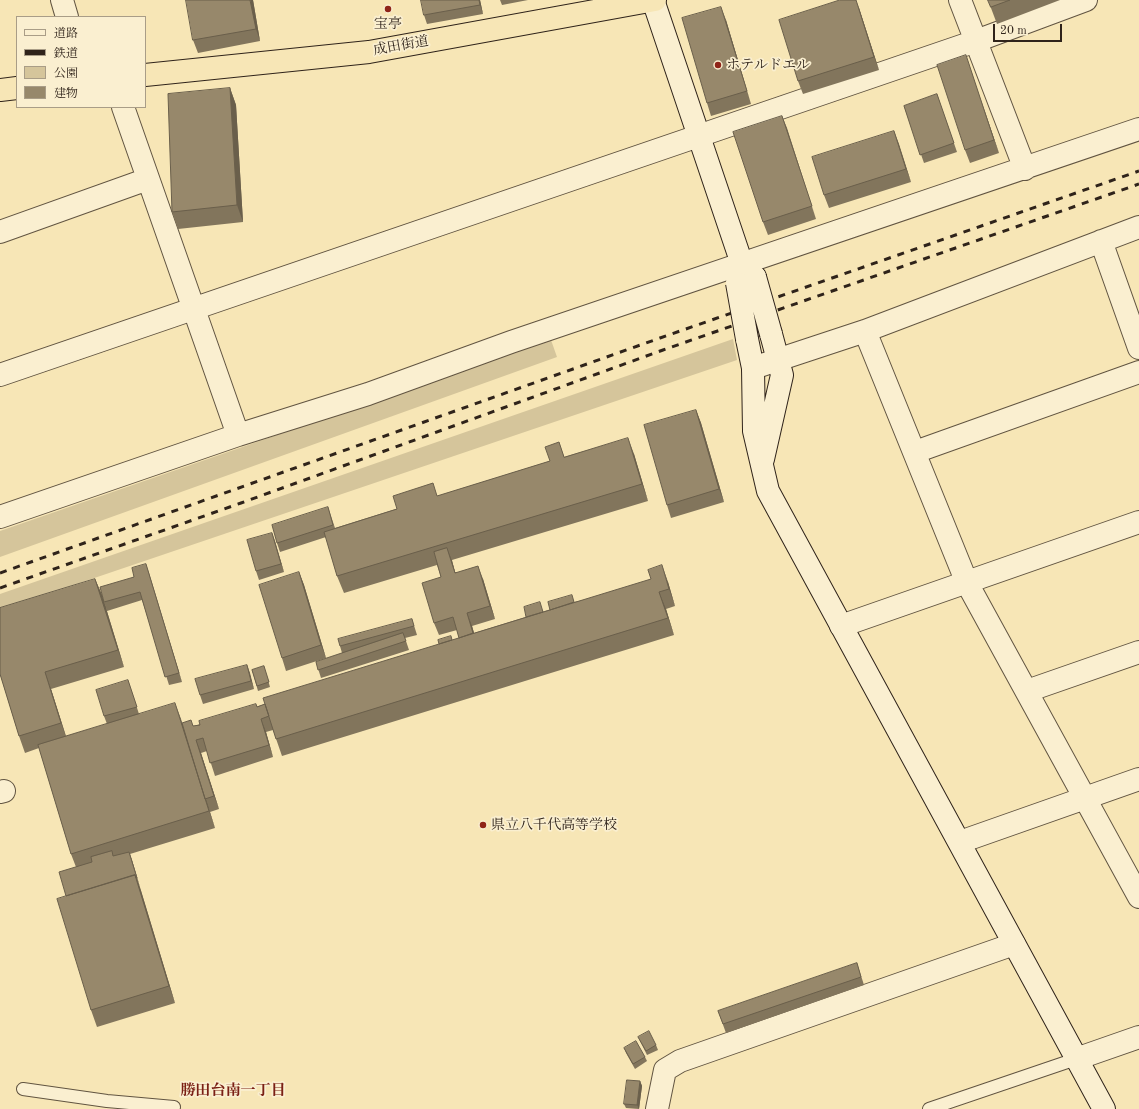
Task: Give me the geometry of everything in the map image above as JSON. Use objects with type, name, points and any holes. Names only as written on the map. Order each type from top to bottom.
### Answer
[{"type":"highway","name":"成田街道","points":[[146,75],[368,52],[582,7],[654,0]]},
{"type":"highway","points":[[0,90],[16,88]]},
{"type":"street","points":[[62,0],[68,16]]},
{"type":"street","points":[[654,0],[700,135],[745,275],[771,334],[782,375],[762,464]]},
{"type":"street","points":[[960,0],[1025,169]]},
{"type":"street","points":[[0,375],[976,41],[1086,0]]},
{"type":"street","points":[[123,108],[238,435]]},
{"type":"street","points":[[0,517],[238,435],[368,394],[510,342],[745,275],[1025,169],[1139,129]]},
{"type":"street","points":[[0,232],[148,179]]},
{"type":"street","points":[[752,368],[864,331],[1139,227]]},
{"type":"street","points":[[1101,241],[1139,344]]},
{"type":"street","points":[[745,275],[747,339],[752,368],[754,431],[768,491],[1104,1109]]},
{"type":"street","points":[[864,331],[915,452],[967,583],[1139,897]]},
{"type":"street","points":[[915,452],[1139,372]]},
{"type":"street","points":[[841,626],[1139,522]]},
{"type":"street","points":[[1027,691],[1139,652]]},
{"type":"street","points":[[960,842],[1139,779]]},
{"type":"street","points":[[657,1109],[665,1070],[680,1061],[1014,944]]},
{"type":"street","points":[[1076,1059],[1139,1037]]},
{"type":"lane","points":[[929,1109],[1076,1059]]},
{"type":"lane","points":[[23,1089],[107,1105],[174,1107]]},
{"type":"green space","points":[[733,339],[737,360],[0,610],[0,594]]},
{"type":"green space","points":[[551,340],[557,357],[0,557],[0,531]]},
{"type":"building","points":[[186,0],[250,0],[256,29],[193,40]]},
{"type":"building","points":[[421,0],[479,0],[480,5],[424,15]]},
{"type":"building","points":[[840,0],[856,0],[874,57],[798,81],[779,20]]},
{"type":"building","points":[[988,0],[1010,0],[991,7]]},
{"type":"building","points":[[721,7],[747,91],[707,103],[682,18]]},
{"type":"building","points":[[966,55],[994,140],[965,150],[937,65]]},
{"type":"building","points":[[230,88],[237,205],[172,212],[168,94]]},
{"type":"building","points":[[937,94],[954,143],[920,155],[904,106]]},
{"type":"building","points":[[782,116],[812,206],[763,222],[733,132]]},
{"type":"building","points":[[894,131],[906,169],[824,195],[812,157]]},
{"type":"building","points":[[696,410],[719,489],[667,505],[644,425]]},
{"type":"building","points":[[628,438],[642,484],[337,576],[324,532],[397,509],[393,496],[433,483],[437,496],[550,461],[545,447],[559,442],[564,457]]},
{"type":"building","points":[[328,507],[333,525],[277,543],[272,525]]},
{"type":"building","points":[[272,533],[281,564],[256,571],[247,540]]},
{"type":"building","points":[[447,548],[455,573],[478,566],[490,606],[467,613],[473,633],[459,638],[453,617],[434,623],[422,583],[441,577],[434,552]]},
{"type":"building","points":[[146,564],[179,673],[165,677],[140,592],[104,602],[100,587],[134,577],[132,568]]},
{"type":"building","points":[[662,565],[669,589],[659,592],[668,618],[276,739],[263,698],[651,579],[648,570]]},
{"type":"building","points":[[299,572],[321,645],[282,658],[259,585]]},
{"type":"building","points":[[95,579],[118,650],[45,672],[61,723],[19,736],[0,674],[0,608]]},
{"type":"building","points":[[572,595],[574,602],[550,610],[548,602]]},
{"type":"building","points":[[540,602],[543,612],[526,617],[524,607]]},
{"type":"building","points":[[412,619],[414,626],[340,646],[338,639]]},
{"type":"building","points":[[403,633],[406,641],[318,670],[316,662]]},
{"type":"building","points":[[451,636],[452,640],[439,644],[438,640]]},
{"type":"building","points":[[247,665],[251,681],[200,695],[195,679]]},
{"type":"building","points":[[264,666],[269,682],[257,686],[252,670]]},
{"type":"building","points":[[128,680],[137,707],[104,716],[96,690]]},
{"type":"building","points":[[175,703],[209,811],[71,854],[38,745]]},
{"type":"building","points":[[256,704],[257,707],[265,704],[269,716],[261,719],[269,745],[210,763],[203,738],[196,740],[214,796],[205,799],[182,723],[191,720],[193,726],[200,725],[199,721]]},
{"type":"building","points":[[112,851],[113,856],[129,852],[137,878],[135,875],[66,896],[59,872],[92,862],[91,857]]},
{"type":"building","points":[[135,875],[169,986],[91,1010],[57,899]]},
{"type":"building","points":[[857,963],[861,977],[723,1024],[718,1011]]},
{"type":"building","points":[[649,1031],[656,1045],[646,1051],[638,1037]]},
{"type":"building","points":[[636,1041],[645,1057],[633,1064],[624,1048]]},
{"type":"building","points":[[627,1080],[640,1081],[637,1105],[624,1104]]},
{"type":"railway","points":[[0,573],[660,338],[1139,171]]},
{"type":"railway","points":[[0,588],[241,503],[663,350],[1139,184]]},
{"type":"place","name":"宝亭","points":[[388,9]]},
{"type":"place","name":"ホテルドエル","points":[[718,65]]},
{"type":"place","name":"県立八千代高等学校","points":[[483,825]]},
{"type":"district","name":"勝田台南一丁目","points":[[233,1091]]}]
